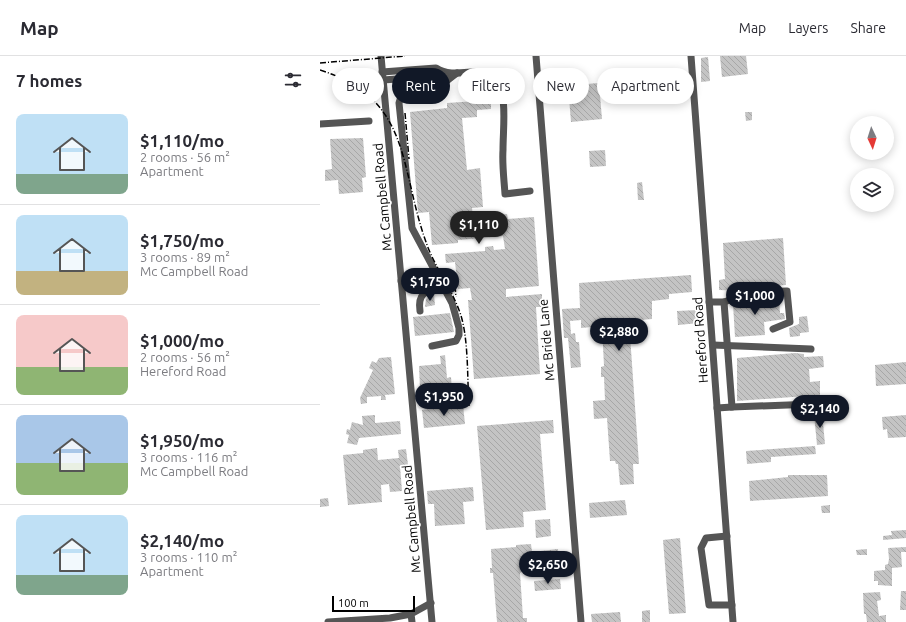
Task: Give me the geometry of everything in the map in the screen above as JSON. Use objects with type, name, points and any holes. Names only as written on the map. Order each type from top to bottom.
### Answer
[{"type":"street","name":"Mc Campbell Road","points":[[381,56],[382,68]]},
{"type":"street","name":"Mc Bride Lane","points":[[536,56],[581,622]]},
{"type":"street","name":"Hereford Road","points":[[692,56],[733,622]]},
{"type":"street","points":[[450,73],[490,71],[495,74],[501,91],[505,119],[502,151],[505,194],[530,191]]},
{"type":"street","points":[[432,346],[449,344],[456,341],[459,335],[457,317],[444,286],[412,228],[399,103],[400,97],[406,91],[441,85],[457,73]]},
{"type":"street","name":"Mc Campbell Road","points":[[384,91],[432,622]]},
{"type":"street","points":[[320,124],[369,121]]},
{"type":"street","points":[[401,281],[439,278]]},
{"type":"street","points":[[420,311],[420,298],[423,294],[444,286]]},
{"type":"street","points":[[709,302],[724,302],[753,292],[787,291],[790,322],[773,329]]},
{"type":"street","points":[[724,302],[732,407]]},
{"type":"street","points":[[711,327],[726,327]]},
{"type":"street","points":[[712,345],[811,349]]},
{"type":"street","points":[[717,408],[814,404]]},
{"type":"street","points":[[726,536],[706,538],[701,548],[709,605],[732,605]]},
{"type":"street","points":[[328,622],[390,618],[411,614],[431,603]]},
{"type":"street","points":[[411,614],[412,622]]},
{"type":"building","points":[[720,56],[746,56],[748,74],[722,77]]},
{"type":"building","points":[[708,57],[710,81],[701,82],[701,58]]},
{"type":"building","points":[[597,83],[597,104],[601,104],[602,119],[571,122],[570,104],[589,104],[589,84]]},
{"type":"building","points":[[450,103],[491,104],[491,109],[477,110],[477,117],[462,118],[467,170],[480,168],[483,207],[472,208],[473,217],[507,214],[508,219],[534,217],[539,286],[506,289],[506,297],[542,294],[542,307],[536,307],[540,374],[474,379],[468,300],[472,300],[470,288],[458,289],[455,262],[446,263],[445,254],[485,251],[485,247],[493,246],[494,250],[505,249],[503,236],[458,240],[458,243],[432,245],[429,212],[418,213],[410,112],[447,108],[447,104]]},
{"type":"building","points":[[745,112],[752,112],[752,120],[746,121]]},
{"type":"building","points":[[363,138],[366,177],[362,178],[363,192],[339,194],[338,180],[325,181],[325,170],[332,169],[330,139]]},
{"type":"building","points":[[605,150],[606,166],[590,167],[589,151]]},
{"type":"building","points":[[642,182],[644,200],[638,200],[637,183]]},
{"type":"building","points":[[783,238],[786,285],[753,287],[742,291],[719,290],[719,280],[725,279],[723,243]]},
{"type":"building","points":[[691,275],[692,292],[669,294],[669,299],[652,301],[652,319],[629,321],[639,464],[633,464],[634,484],[620,485],[618,464],[616,464],[615,461],[610,461],[607,418],[594,419],[593,401],[605,400],[604,377],[601,377],[601,367],[604,366],[602,326],[581,328],[581,320],[570,321],[571,334],[575,333],[576,342],[579,342],[581,367],[571,368],[568,338],[564,338],[562,309],[580,308],[579,283]]},
{"type":"building","points":[[434,295],[435,305],[425,307],[426,299]]},
{"type":"building","points":[[756,297],[769,297],[769,300],[779,299],[780,313],[784,313],[785,319],[764,322],[765,335],[735,337],[733,304],[756,300]]},
{"type":"building","points":[[698,310],[699,323],[678,325],[677,311]]},
{"type":"building","points":[[450,313],[454,332],[415,336],[413,317]]},
{"type":"building","points":[[807,316],[809,332],[800,333],[800,336],[790,337],[789,328],[799,324],[799,317]]},
{"type":"building","points":[[795,353],[804,354],[804,357],[823,356],[824,367],[809,369],[810,382],[820,381],[820,395],[737,401],[737,358]]},
{"type":"building","points":[[445,355],[447,378],[451,377],[452,391],[432,393],[432,388],[420,390],[419,366],[441,364],[440,356]]},
{"type":"building","points":[[391,357],[395,394],[385,395],[386,400],[381,400],[381,396],[367,397],[367,403],[361,404],[360,398],[373,370],[369,368],[372,361],[376,363],[379,358]]},
{"type":"building","points":[[906,362],[906,384],[876,386],[875,365]]},
{"type":"building","points":[[463,405],[465,424],[424,428],[422,410]]},
{"type":"building","points":[[822,413],[825,444],[817,445],[814,414]]},
{"type":"building","points":[[375,415],[375,423],[400,421],[401,434],[359,438],[357,445],[347,443],[349,435],[346,434],[347,429],[350,430],[352,422],[363,425],[362,416]]},
{"type":"building","points":[[906,415],[906,437],[888,438],[887,429],[883,430],[882,417]]},
{"type":"building","points":[[553,420],[554,433],[540,434],[546,510],[523,512],[524,527],[486,530],[477,426]]},
{"type":"building","points":[[815,446],[816,454],[771,457],[771,462],[747,464],[746,451]]},
{"type":"building","points":[[377,448],[378,460],[399,458],[398,450],[406,449],[408,465],[400,466],[402,491],[390,492],[389,484],[381,485],[382,502],[348,505],[343,455],[363,453],[363,450]]},
{"type":"building","points":[[788,475],[827,475],[828,496],[750,501],[749,481],[788,477]]},
{"type":"building","points":[[473,487],[474,501],[463,502],[465,524],[435,526],[434,504],[428,504],[427,491]]},
{"type":"building","points":[[328,498],[329,506],[320,507],[320,499]]},
{"type":"building","points":[[625,500],[627,515],[590,518],[589,503]]},
{"type":"building","points":[[830,505],[830,513],[822,513],[821,506]]},
{"type":"building","points":[[550,519],[551,536],[536,538],[535,520]]},
{"type":"building","points":[[906,530],[906,538],[883,540],[883,536],[892,535],[891,531]]},
{"type":"building","points":[[680,538],[686,613],[669,614],[663,540]]},
{"type":"building","points":[[531,544],[532,552],[558,549],[559,565],[522,568],[522,572],[520,573],[523,618],[527,618],[527,622],[497,622],[493,573],[490,573],[490,568],[492,568],[491,549]]},
{"type":"building","points":[[906,547],[906,552],[901,552],[902,567],[892,568],[892,586],[878,585],[878,581],[874,581],[874,571],[885,570],[885,565],[888,564],[889,559],[888,548]]},
{"type":"building","points":[[867,549],[867,555],[857,555],[856,550]]},
{"type":"building","points":[[560,579],[561,589],[535,591],[534,581]]},
{"type":"building","points":[[901,591],[906,591],[906,610],[900,610]]},
{"type":"building","points":[[880,592],[881,600],[877,601],[879,616],[886,615],[886,622],[867,622],[866,614],[864,614],[863,593]]},
{"type":"building","points":[[650,610],[650,622],[642,622],[642,611]]},
{"type":"building","points":[[620,612],[621,622],[592,622],[591,614]]},
{"type":"railway","points":[[320,63],[405,56]]},
{"type":"railway","points":[[320,70],[350,83],[372,99],[387,117],[397,139],[405,162],[417,214],[429,251],[455,301],[462,320],[466,344],[469,406]]},
{"type":"railway","points":[[405,113],[409,159]]},
{"type":"railway","points":[[454,275],[456,297]]}]
